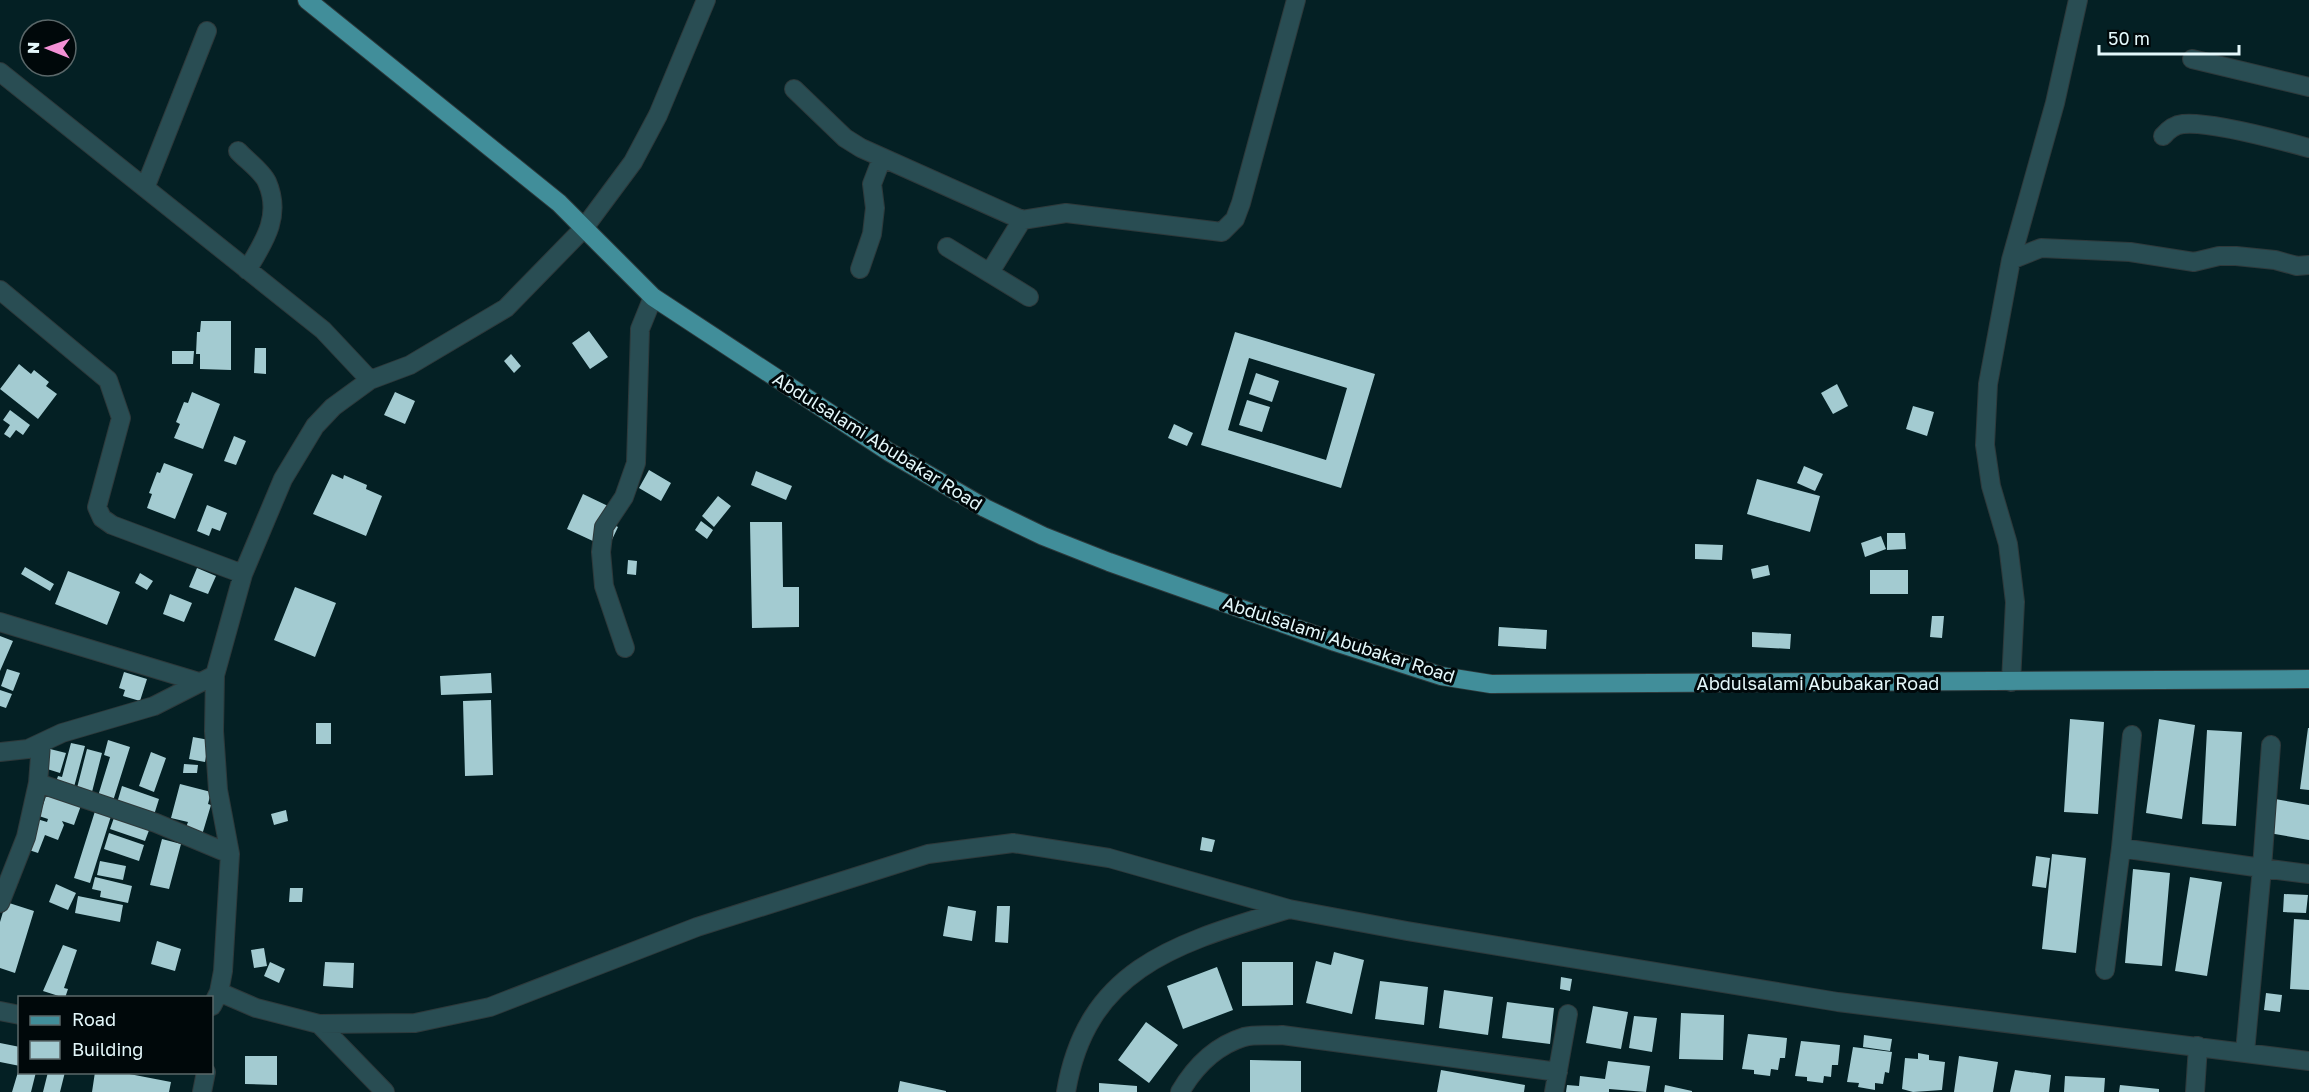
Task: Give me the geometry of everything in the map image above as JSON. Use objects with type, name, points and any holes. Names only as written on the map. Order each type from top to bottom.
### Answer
[{"type":"main road","name":"Abdulsalami Abubakar Road","points":[[307,0],[559,203],[653,297],[889,452],[985,508],[1024,527],[1120,566],[1441,676],[1491,684],[2309,679]]},
{"type":"street","points":[[706,0],[658,115],[633,162],[584,228],[506,308],[410,365],[370,380],[333,407],[315,426],[282,479],[243,574],[207,679],[214,731],[218,790],[230,854],[215,999],[319,1024],[415,1023],[490,1007],[697,927],[928,854],[1013,843],[1109,858],[1289,909],[1407,931],[1838,1002],[2309,1061]]},
{"type":"street","points":[[794,88],[845,138],[882,158],[1022,220],[1066,213],[1213,233],[1222,232],[1229,227],[1241,203],[1296,0]]},
{"type":"street","points":[[2011,682],[2016,602],[2008,544],[1991,486],[1985,445],[1988,384],[2011,260],[2055,104],[2078,0]]},
{"type":"street","points":[[145,188],[207,31]]},
{"type":"street","points":[[2192,59],[2309,87]]},
{"type":"street","points":[[0,72],[322,330],[370,380]]},
{"type":"street","points":[[2163,135],[2171,128],[2183,124],[2239,131],[2309,148]]},
{"type":"street","points":[[237,151],[267,181],[274,213],[268,236],[247,270]]},
{"type":"street","points":[[860,269],[872,234],[875,208],[872,184],[882,158]]},
{"type":"street","points":[[990,272],[1022,220]]},
{"type":"street","points":[[947,246],[1029,297]]},
{"type":"street","points":[[2011,260],[2041,248],[2130,252],[2194,261],[2220,256],[2236,256],[2275,260],[2297,266],[2309,265]]},
{"type":"street","points":[[0,290],[108,380],[121,417],[97,507],[102,518],[112,525],[243,574]]},
{"type":"street","points":[[625,648],[604,586],[601,552],[604,527],[624,497],[636,463],[640,329],[653,297]]},
{"type":"street","points":[[0,622],[207,679]]},
{"type":"street","points":[[0,752],[18,751],[41,744],[62,733],[154,706],[207,679]]},
{"type":"street","points":[[2105,970],[2121,848],[2132,735]]},
{"type":"street","points":[[0,903],[26,837],[38,783],[41,744]]},
{"type":"street","points":[[2246,1052],[2271,745]]},
{"type":"street","points":[[38,783],[156,823],[230,854]]},
{"type":"street","points":[[2121,848],[2309,874]]},
{"type":"street","points":[[1066,1092],[1071,1061],[1084,1029],[1114,989],[1158,956],[1195,938],[1289,909]]},
{"type":"street","points":[[0,1011],[18,1015]]},
{"type":"street","points":[[1554,1092],[1569,1014]]},
{"type":"street","points":[[319,1024],[385,1092]]},
{"type":"street","points":[[1180,1092],[1194,1068],[1218,1050],[1244,1037],[1282,1035],[1558,1072]]},
{"type":"street","points":[[2195,1092],[2198,1046]]},
{"type":"street","points":[[202,1092],[206,1074]]},
{"type":"building","points":[[201,321],[231,321],[231,370],[200,369],[200,354],[196,354],[197,332],[200,332]]},
{"type":"building","points":[[589,331],[608,357],[590,369],[572,343]]},
{"type":"building","points":[[1235,332],[1375,374],[1341,488],[1201,445]],"holes":[[[1249,358],[1347,388],[1326,460],[1228,430]]]},
{"type":"building","points":[[255,348],[266,348],[266,374],[254,373]]},
{"type":"building","points":[[172,351],[194,351],[193,364],[172,364]]},
{"type":"building","points":[[511,354],[521,366],[514,373],[504,361]]},
{"type":"building","points":[[19,364],[31,374],[34,370],[49,382],[46,386],[57,394],[38,419],[0,389]]},
{"type":"building","points":[[1256,373],[1279,381],[1272,402],[1249,394]]},
{"type":"building","points":[[1837,384],[1848,406],[1833,414],[1821,393]]},
{"type":"building","points":[[192,392],[220,404],[203,449],[174,438],[180,424],[176,422],[184,402],[188,403]]},
{"type":"building","points":[[395,392],[415,401],[405,424],[384,415]]},
{"type":"building","points":[[1247,400],[1270,407],[1262,432],[1239,425]]},
{"type":"building","points":[[1913,406],[1934,412],[1927,436],[1906,429]]},
{"type":"building","points":[[10,410],[30,425],[23,435],[16,430],[10,438],[4,434],[10,425],[3,420]]},
{"type":"building","points":[[1174,424],[1193,433],[1187,446],[1168,438]]},
{"type":"building","points":[[234,436],[246,441],[236,465],[224,461]]},
{"type":"building","points":[[164,463],[193,474],[175,519],[147,508],[152,494],[149,493],[157,472],[160,473]]},
{"type":"building","points":[[1804,466],[1823,474],[1815,491],[1797,483]]},
{"type":"building","points":[[649,470],[671,483],[661,501],[639,488]]},
{"type":"building","points":[[756,471],[792,486],[786,500],[751,485]]},
{"type":"building","points":[[332,474],[343,479],[344,475],[367,485],[366,489],[382,496],[366,536],[313,514]]},
{"type":"building","points":[[1757,479],[1820,496],[1810,532],[1747,514]]},
{"type":"building","points":[[583,494],[608,506],[602,519],[618,527],[608,548],[567,529]]},
{"type":"building","points":[[718,496],[731,506],[714,527],[702,516]]},
{"type":"building","points":[[207,505],[227,513],[220,531],[212,528],[209,536],[197,531]]},
{"type":"building","points":[[701,521],[713,530],[707,539],[695,530]]},
{"type":"building","points":[[750,522],[782,522],[783,587],[799,587],[799,627],[752,628]]},
{"type":"building","points":[[1887,533],[1905,533],[1906,549],[1887,550]]},
{"type":"building","points":[[1881,536],[1886,549],[1865,557],[1861,543]]},
{"type":"building","points":[[1695,544],[1723,545],[1722,560],[1695,559]]},
{"type":"building","points":[[628,560],[637,561],[636,575],[627,574]]},
{"type":"building","points":[[1768,565],[1770,575],[1753,579],[1751,569]]},
{"type":"building","points":[[25,567],[54,584],[50,591],[21,574]]},
{"type":"building","points":[[197,568],[216,576],[208,594],[189,587]]},
{"type":"building","points":[[1870,570],[1908,570],[1908,594],[1870,594]]},
{"type":"building","points":[[68,571],[120,592],[107,625],[55,604]]},
{"type":"building","points":[[140,573],[153,581],[147,590],[135,583]]},
{"type":"building","points":[[295,587],[336,603],[315,657],[274,640]]},
{"type":"building","points":[[170,594],[192,603],[184,622],[163,614]]},
{"type":"building","points":[[1932,616],[1944,616],[1942,638],[1930,637]]},
{"type":"building","points":[[1499,627],[1547,630],[1546,649],[1498,646]]},
{"type":"building","points":[[1752,632],[1791,634],[1790,649],[1752,647]]},
{"type":"building","points":[[0,636],[13,641],[0,671]]},
{"type":"building","points":[[7,669],[20,673],[13,691],[1,686]]},
{"type":"building","points":[[124,672],[147,679],[140,701],[123,696],[125,690],[119,688]]},
{"type":"building","points":[[491,673],[492,693],[441,695],[440,676]]},
{"type":"building","points":[[0,690],[12,694],[6,708],[0,706]]},
{"type":"building","points":[[491,700],[493,775],[465,776],[463,701]]},
{"type":"building","points":[[2070,719],[2104,722],[2098,814],[2064,812]]},
{"type":"building","points":[[2159,719],[2195,725],[2182,819],[2146,813]]},
{"type":"building","points":[[316,723],[331,723],[331,744],[316,744]]},
{"type":"building","points":[[2309,728],[2309,790],[2300,789]]},
{"type":"building","points":[[2207,730],[2242,732],[2236,826],[2202,824]]},
{"type":"building","points":[[193,737],[209,740],[205,762],[189,759]]},
{"type":"building","points":[[108,740],[130,747],[113,801],[98,796],[110,757],[104,755]]},
{"type":"building","points":[[71,743],[85,746],[74,787],[56,782],[58,776],[62,777]]},
{"type":"building","points":[[50,749],[66,753],[60,773],[44,768]]},
{"type":"building","points":[[87,749],[102,753],[92,792],[77,788]]},
{"type":"building","points":[[151,752],[166,758],[154,792],[139,786]]},
{"type":"building","points":[[184,764],[198,765],[197,773],[183,773]]},
{"type":"building","points":[[180,784],[211,792],[208,804],[211,805],[202,835],[185,830],[188,822],[171,818]]},
{"type":"building","points":[[122,786],[159,799],[154,815],[117,803]]},
{"type":"building","points":[[49,788],[83,800],[74,825],[62,821],[64,825],[58,840],[45,835],[38,853],[26,849],[37,819],[47,822],[48,819],[39,816]]},
{"type":"building","points":[[2275,799],[2309,805],[2309,840],[2269,833]]},
{"type":"building","points":[[96,808],[112,813],[90,883],[74,878]]},
{"type":"building","points":[[286,810],[288,821],[274,825],[271,814]]},
{"type":"building","points":[[116,812],[151,825],[145,841],[110,829]]},
{"type":"building","points":[[109,833],[144,845],[139,861],[104,849]]},
{"type":"building","points":[[1202,837],[1215,840],[1212,852],[1200,850]]},
{"type":"building","points":[[162,839],[181,844],[169,889],[150,885]]},
{"type":"building","points":[[2052,854],[2086,858],[2076,953],[2042,949]]},
{"type":"building","points":[[2036,856],[2050,858],[2046,888],[2032,886]]},
{"type":"building","points":[[100,861],[126,866],[123,880],[97,875]]},
{"type":"building","points":[[2133,869],[2170,873],[2162,966],[2125,963]]},
{"type":"building","points":[[95,877],[132,886],[128,903],[100,897],[101,891],[92,889]]},
{"type":"building","points":[[2190,877],[2222,882],[2207,976],[2175,971]]},
{"type":"building","points":[[56,884],[76,893],[68,910],[49,902]]},
{"type":"building","points":[[290,888],[303,888],[302,902],[289,902]]},
{"type":"building","points":[[2284,894],[2308,895],[2306,913],[2283,912]]},
{"type":"building","points":[[78,896],[123,905],[120,922],[75,913]]},
{"type":"building","points":[[6,902],[34,911],[15,973],[0,968],[0,922]]},
{"type":"building","points":[[948,906],[976,911],[972,941],[943,936]]},
{"type":"building","points":[[997,906],[1010,906],[1008,943],[995,942]]},
{"type":"building","points":[[2294,919],[2309,920],[2309,990],[2290,989]]},
{"type":"building","points":[[157,941],[181,949],[175,971],[151,964]]},
{"type":"building","points":[[63,945],[77,950],[64,988],[68,989],[66,996],[43,991]]},
{"type":"building","points":[[264,948],[267,966],[254,968],[251,950]]},
{"type":"building","points":[[1334,952],[1364,960],[1352,1014],[1306,1003],[1316,961],[1331,965]]},
{"type":"building","points":[[270,962],[285,969],[279,983],[264,976]]},
{"type":"building","points":[[325,962],[354,963],[353,988],[323,986]]},
{"type":"building","points":[[1242,962],[1293,962],[1293,1005],[1242,1006]]},
{"type":"building","points":[[1217,967],[1233,1010],[1183,1029],[1167,986]]},
{"type":"building","points":[[1561,977],[1572,979],[1570,991],[1560,989]]},
{"type":"building","points":[[1380,981],[1428,987],[1424,1025],[1375,1019]]},
{"type":"building","points":[[1444,990],[1493,997],[1488,1035],[1439,1028]]},
{"type":"building","points":[[2266,993],[2282,995],[2280,1012],[2264,1010]]},
{"type":"building","points":[[1507,1002],[1554,1008],[1550,1044],[1502,1038]]},
{"type":"building","points":[[1593,1006],[1628,1012],[1621,1049],[1586,1043]]},
{"type":"building","points":[[1681,1013],[1724,1015],[1723,1060],[1679,1059]]},
{"type":"building","points":[[1634,1016],[1657,1018],[1652,1052],[1629,1048]]},
{"type":"building","points":[[1146,1022],[1178,1045],[1149,1083],[1118,1060]]},
{"type":"building","points":[[1748,1034],[1787,1038],[1785,1058],[1780,1058],[1778,1070],[1771,1069],[1770,1076],[1754,1074],[1754,1070],[1742,1069]]},
{"type":"building","points":[[1864,1035],[1892,1039],[1890,1051],[1863,1047]]},
{"type":"building","points":[[1801,1041],[1840,1045],[1838,1065],[1832,1065],[1831,1077],[1824,1076],[1823,1083],[1807,1081],[1807,1077],[1795,1076]]},
{"type":"building","points":[[0,1043],[18,1047],[18,1066],[0,1062]]},
{"type":"building","points":[[1853,1047],[1892,1052],[1889,1073],[1885,1072],[1883,1084],[1875,1083],[1875,1090],[1858,1087],[1859,1083],[1847,1082]]},
{"type":"building","points":[[1918,1053],[1929,1055],[1929,1060],[1945,1062],[1942,1090],[1913,1092],[1902,1089],[1905,1058],[1918,1059]]},
{"type":"building","points":[[245,1056],[277,1056],[277,1085],[245,1084]]},
{"type":"building","points":[[1959,1056],[1998,1062],[1993,1092],[1954,1092]]},
{"type":"building","points":[[1250,1060],[1301,1061],[1301,1092],[1250,1092]]},
{"type":"building","points":[[1608,1061],[1650,1066],[1646,1092],[1609,1089],[1609,1092],[1566,1092],[1567,1085],[1579,1086],[1580,1076],[1605,1079]]},
{"type":"building","points":[[1441,1070],[1525,1085],[1524,1092],[1437,1092]]},
{"type":"building","points":[[2015,1070],[2051,1075],[2049,1092],[2010,1092]]},
{"type":"building","points":[[18,1072],[18,1074],[36,1074],[31,1092],[12,1092]]},
{"type":"building","points":[[48,1074],[64,1074],[60,1092],[43,1092]]},
{"type":"building","points":[[95,1074],[129,1074],[171,1082],[169,1092],[92,1092]]},
{"type":"building","points":[[2065,1076],[2105,1078],[2104,1092],[2064,1092]]},
{"type":"building","points":[[900,1081],[946,1091],[946,1092],[898,1092]]},
{"type":"building","points":[[1099,1083],[1137,1086],[1137,1092],[1099,1092]]},
{"type":"building","points":[[1665,1085],[1692,1091],[1692,1092],[1664,1092]]},
{"type":"building","points":[[2120,1085],[2159,1089],[2159,1092],[2119,1092]]}]
